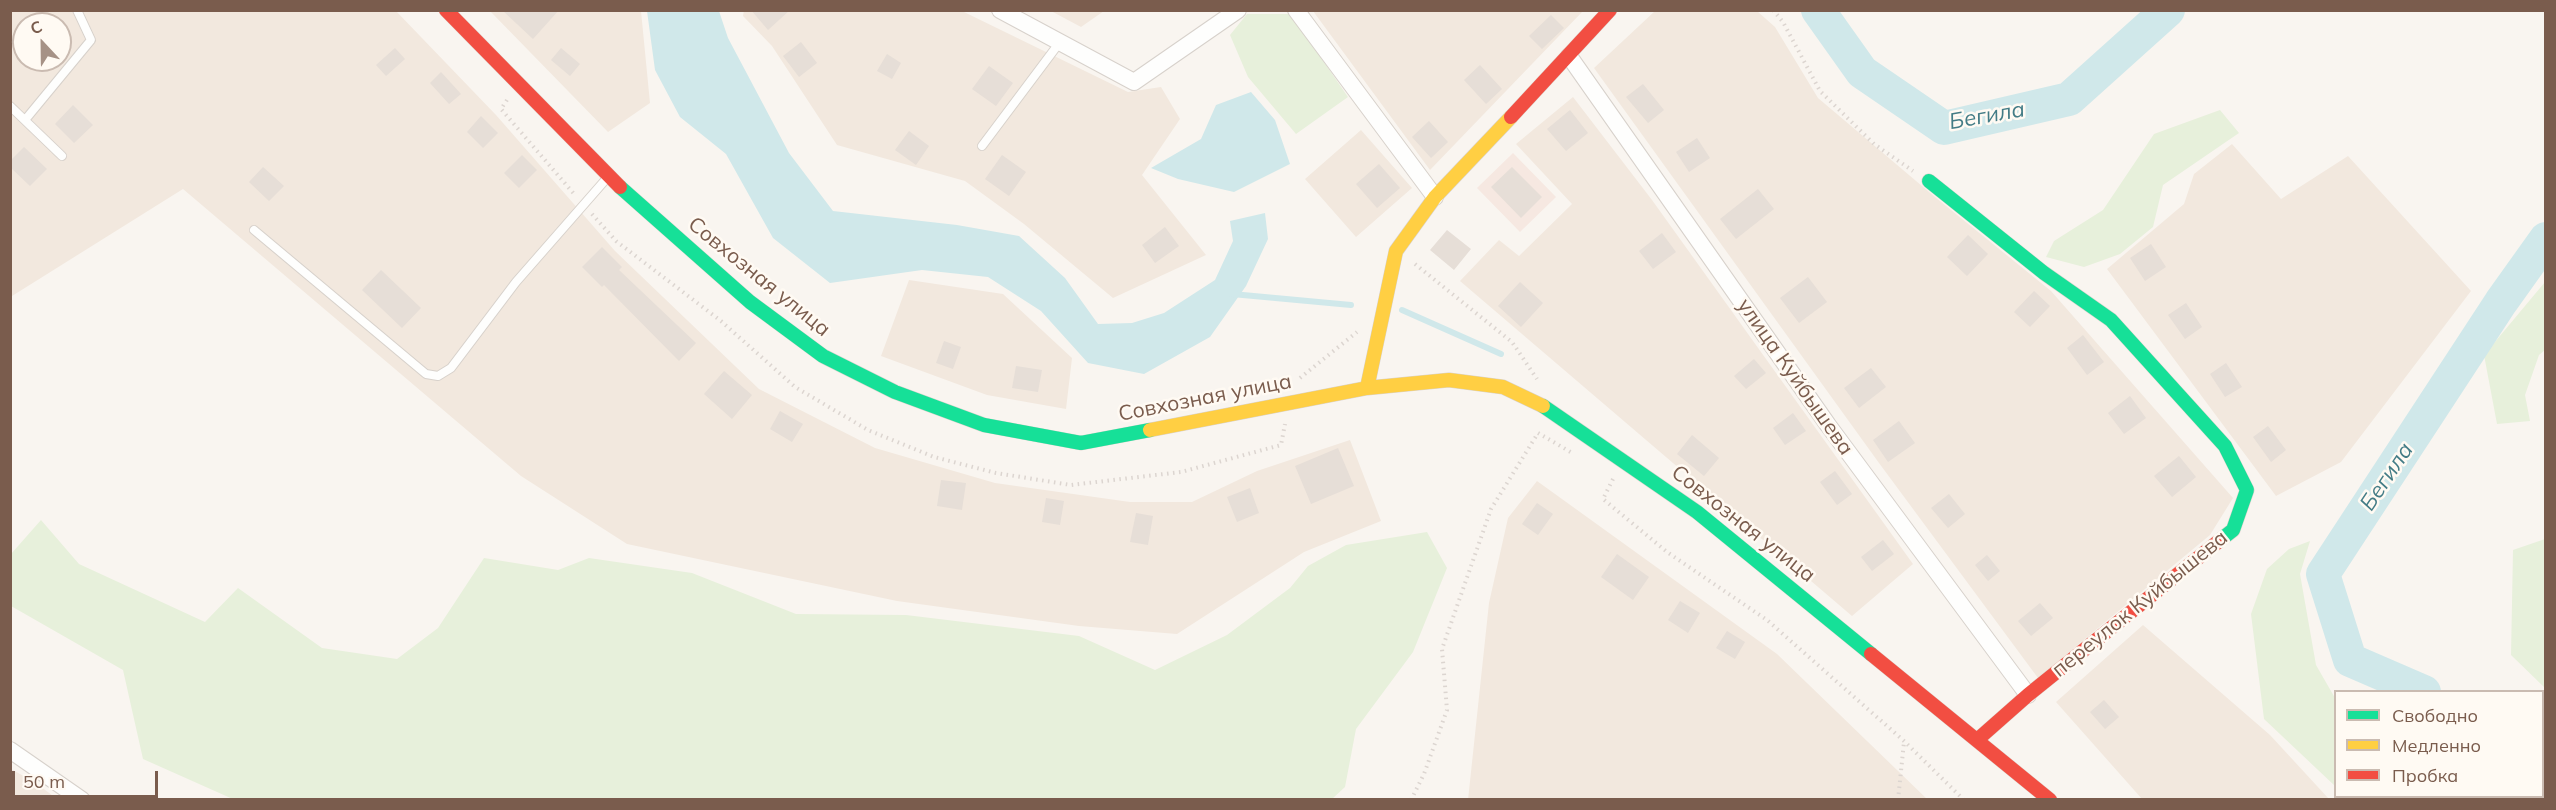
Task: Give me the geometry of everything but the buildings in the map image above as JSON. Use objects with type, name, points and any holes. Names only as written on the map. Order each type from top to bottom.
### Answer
[{"type":"street","name":"Совхозная улица","points":[[446,10],[636,203],[750,302],[823,356],[895,392],[984,425],[1082,442],[1367,388],[1449,380],[1503,387],[1553,411],[1697,512],[2050,800]]},
{"type":"street","points":[[1000,10],[1134,82],[1238,10]]},
{"type":"street","points":[[1296,10],[1435,196]]},
{"type":"street","points":[[1367,388],[1396,251],[1435,196],[1610,10]]},
{"type":"street","name":"улица Куйбышева","points":[[1569,56],[1828,425],[2028,695]]},
{"type":"street","name":"переулок Куйбышева","points":[[1929,181],[2044,273],[2111,320],[2225,446],[2247,490],[2233,530],[2028,695],[1977,740]]},
{"type":"street","points":[[10,750],[82,800]]},
{"type":"lane","points":[[25,120],[91,40],[77,10]]},
{"type":"lane","points":[[982,146],[1060,42]]},
{"type":"lane","points":[[10,106],[63,156]]},
{"type":"lane","points":[[254,230],[426,374],[438,376],[451,368],[516,282],[609,175]]},
{"type":"path","points":[[1773,10],[1784,22],[1820,91],[1874,144],[1929,181]]},
{"type":"path","points":[[519,84],[501,109],[616,241],[721,321],[795,387],[868,430],[934,457],[996,473],[1071,485],[1181,472],[1281,445],[1293,384],[1365,326]]},
{"type":"path","points":[[1396,251],[1431,274],[1512,342],[1542,386]]},
{"type":"path","points":[[1411,800],[1424,774],[1447,711],[1442,649],[1491,509],[1538,434],[1580,458]]},
{"type":"path","points":[[1572,453],[1586,434]]},
{"type":"path","points":[[1606,474],[1614,479],[1603,500],[1667,552],[1767,620],[1904,741],[1964,800]]},
{"type":"path","points":[[1898,800],[1904,741]]},
{"type":"shaded area","points":[[744,10],[962,11],[1128,92],[1161,87],[1180,119],[1142,175],[1206,255],[1113,298],[1024,224],[965,181],[837,145],[772,46],[743,16]]},
{"type":"shaded area","points":[[1104,10],[1081,27],[1051,11]]},
{"type":"shaded area","points":[[10,11],[396,11],[496,115],[615,251],[759,389],[875,448],[995,483],[1130,502],[1192,502],[1257,471],[1350,440],[1381,521],[1304,552],[1177,634],[1079,626],[897,601],[627,544],[521,476],[183,189],[12,296]]},
{"type":"shaded area","points":[[490,11],[641,11],[650,103],[608,132]]},
{"type":"shaded area","points":[[1313,11],[1583,11],[1430,170]]},
{"type":"shaded area","points":[[1655,11],[1757,11],[1775,27],[1818,98],[2051,291],[2233,498],[2210,535],[2038,678],[1879,463],[1594,68]]},
{"type":"shaded area","points":[[1573,97],[1652,200],[1913,564],[1852,616],[1460,281],[1499,240],[1519,256],[1572,204],[1516,144]]},
{"type":"shaded area","points":[[1361,130],[1412,188],[1356,237],[1305,179]]},
{"type":"shaded area","points":[[2232,144],[2281,199],[2348,156],[2471,291],[2341,462],[2276,496],[2107,269],[2184,204],[2194,174]]},
{"type":"shaded area","points":[[1513,153],[1556,197],[1520,232],[1477,188]]},
{"type":"shaded area","points":[[909,280],[1003,294],[1072,358],[1066,409],[987,395],[881,356]]},
{"type":"shaded area","points":[[1537,481],[1777,654],[1927,799],[1468,800],[1489,603],[1508,518]]},
{"type":"shaded area","points":[[2143,625],[2270,735],[2329,799],[2142,799],[2056,702]]},
{"type":"shaded area","points":[[11,769],[36,783],[57,799],[11,799]]},
{"type":"green space","points":[[1247,14],[1291,14],[1348,97],[1296,134],[1248,77],[1230,35]]},
{"type":"green space","points":[[2220,110],[2239,133],[2163,185],[2153,227],[2120,254],[2084,267],[2046,257],[2054,241],[2103,210],[2154,134]]},
{"type":"green space","points":[[2545,282],[2545,350],[2539,355],[2525,395],[2530,421],[2497,424],[2484,355]]},
{"type":"green space","points":[[41,520],[79,564],[205,622],[238,588],[322,648],[397,659],[438,628],[484,558],[558,570],[589,558],[692,573],[796,614],[906,615],[1079,636],[1155,670],[1227,635],[1290,588],[1308,566],[1346,545],[1427,532],[1447,568],[1413,652],[1356,729],[1345,787],[1332,799],[235,800],[143,759],[123,670],[11,606],[11,554]]},
{"type":"green space","points":[[2546,539],[2545,688],[2511,655],[2513,550]]},
{"type":"green space","points":[[2310,541],[2300,574],[2316,665],[2334,696],[2334,785],[2264,719],[2251,614],[2267,569],[2289,549]]},
{"type":"water","points":[[647,11],[719,11],[728,38],[789,153],[833,211],[957,225],[1019,236],[1065,278],[1098,324],[1132,323],[1164,313],[1215,280],[1233,241],[1230,221],[1265,213],[1268,239],[1246,286],[1210,337],[1144,374],[1088,363],[1041,311],[988,277],[922,270],[830,283],[773,238],[726,154],[680,117],[655,70]]},
{"type":"water","points":[[1251,92],[1275,120],[1290,164],[1234,192],[1178,179],[1151,168],[1201,139],[1216,105]]},
{"type":"waterway","name":"Бегила","points":[[1818,10],[1862,72],[1944,128],[2069,99],[2168,10]]},
{"type":"waterway","name":"Бегила","points":[[2419,690],[2350,660],[2323,574],[2501,302],[2546,239]]},
{"type":"waterway","points":[[1232,294],[1351,305]]},
{"type":"waterway","points":[[1402,310],[1501,354]]},
{"type":"traffic: fast","points":[[1929,181],[2044,273],[2111,320],[2225,446],[2247,490],[2233,530],[2219,541]]},
{"type":"traffic: fast","points":[[620,187],[750,302],[823,356],[895,392],[984,425],[1081,443],[1150,430]]},
{"type":"traffic: fast","points":[[1543,406],[1697,512],[1871,654]]},
{"type":"traffic: slow","points":[[1367,388],[1396,251],[1435,197],[1511,117]]},
{"type":"traffic: slow","points":[[1150,430],[1367,388],[1449,380],[1503,387],[1543,406]]},
{"type":"traffic: jam","points":[[446,10],[620,187]]},
{"type":"traffic: jam","points":[[1511,117],[1610,10]]},
{"type":"traffic: jam","points":[[1977,740],[2028,695],[2219,541]]},
{"type":"traffic: jam","points":[[1871,654],[2050,800]]}]
